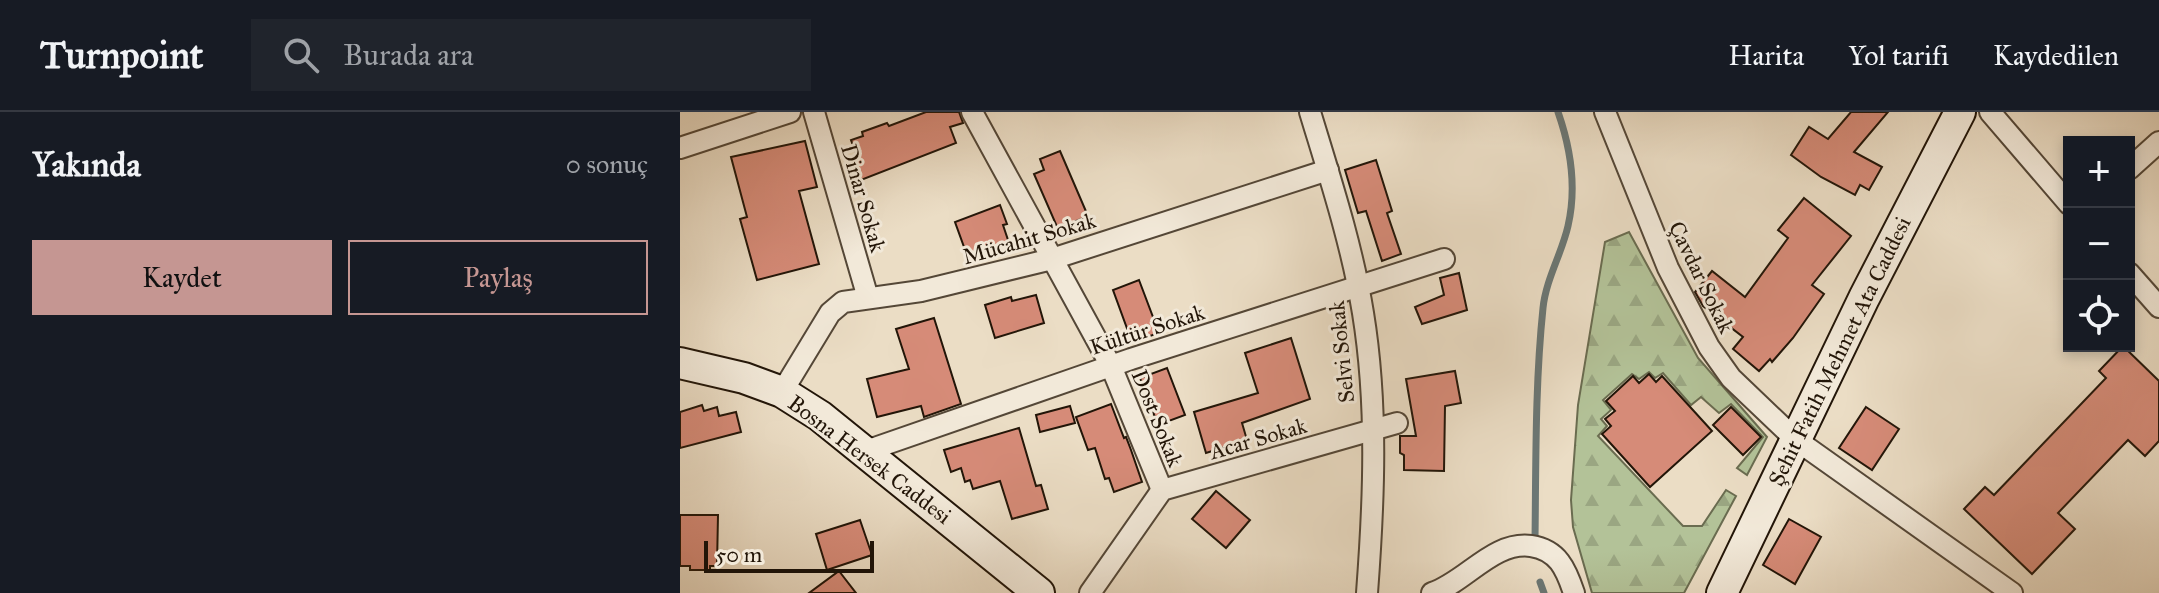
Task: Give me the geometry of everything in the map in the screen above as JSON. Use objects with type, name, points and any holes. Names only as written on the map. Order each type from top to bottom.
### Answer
[{"type":"main road","name":"Şehit Fatih Mehmet Ata Caddesi","points":[[1722,593],[1891,244],[1960,112]]},
{"type":"main road","name":"Bosna Hersek Caddesi","points":[[680,363],[744,378],[782,392],[820,416],[1039,593]]},
{"type":"street","points":[[680,148],[790,112]]},
{"type":"street","name":"Dinar Sokak","points":[[814,112],[868,298]]},
{"type":"street","name":"Dost Sokak","points":[[972,112],[1111,366],[1162,490]]},
{"type":"street","name":"Selvi Sokak","points":[[1310,112],[1358,287],[1368,356],[1373,490],[1367,593]]},
{"type":"street","name":"Çavdar Sokak","points":[[1605,112],[1668,268],[1709,347],[1731,378],[1795,439],[2012,593]]},
{"type":"street","points":[[1990,112],[2063,197]]},
{"type":"street","points":[[2135,164],[2159,142]]},
{"type":"street","name":"Mücahit Sokak","points":[[782,392],[830,313],[843,302],[921,291],[1052,259],[1328,170]]},
{"type":"street","name":"Kültür Sokak","points":[[866,451],[1111,366],[1444,259]]},
{"type":"street","points":[[2135,280],[2159,307]]},
{"type":"street","name":"Acar Sokak","points":[[1162,490],[1397,423]]},
{"type":"street","points":[[1090,593],[1162,490]]},
{"type":"street","points":[[1432,593],[1467,575],[1500,551],[1521,545],[1546,548],[1565,566],[1574,593]]},
{"type":"green space","points":[[1629,232],[1698,358],[1767,437],[1747,475],[1737,468],[1763,437],[1731,404],[1719,413],[1701,397],[1691,405],[1663,373],[1655,378],[1649,372],[1639,379],[1632,374],[1603,400],[1611,410],[1601,419],[1607,426],[1598,436],[1683,526],[1702,526],[1726,490],[1736,496],[1684,593],[1592,593],[1573,527],[1571,500],[1578,405],[1605,242]]},
{"type":"building","points":[[926,112],[959,112],[963,123],[950,127],[956,143],[861,180],[851,140],[863,136],[862,132]]},
{"type":"building","points":[[1851,112],[1888,112],[1854,152],[1882,167],[1869,190],[1860,185],[1855,195],[1821,177],[1791,155],[1809,127],[1828,139]]},
{"type":"building","points":[[805,141],[817,187],[799,191],[819,264],[757,280],[740,219],[747,217],[731,157]]},
{"type":"building","points":[[1060,151],[1088,216],[1058,229],[1034,174],[1044,170],[1040,159]]},
{"type":"building","points":[[1376,160],[1392,211],[1387,213],[1401,254],[1382,261],[1366,211],[1358,213],[1345,170]]},
{"type":"building","points":[[1804,198],[1851,236],[1812,285],[1824,294],[1793,338],[1772,362],[1770,359],[1759,371],[1733,349],[1743,337],[1703,306],[1695,292],[1712,271],[1745,297],[1788,238],[1778,230]]},
{"type":"building","points":[[1000,205],[1007,224],[1003,225],[1009,243],[968,258],[955,222]]},
{"type":"building","points":[[1459,273],[1467,310],[1422,324],[1415,307],[1444,295],[1440,278]]},
{"type":"building","points":[[1139,280],[1159,333],[1132,342],[1113,290]]},
{"type":"building","points":[[1036,295],[1044,323],[995,338],[985,305],[1011,297],[1012,301]]},
{"type":"building","points":[[934,318],[961,404],[924,417],[921,406],[877,417],[867,379],[909,369],[896,329]]},
{"type":"building","points":[[1291,338],[1310,399],[1242,423],[1247,440],[1206,453],[1194,412],[1258,393],[1245,353]]},
{"type":"building","points":[[2117,352],[2129,352],[2159,381],[2159,441],[2145,456],[2128,440],[2058,513],[2075,529],[2032,574],[1964,509],[1985,487],[1994,495],[2106,378],[2099,371]]},
{"type":"building","points":[[1167,368],[1185,415],[1158,425],[1140,378]]},
{"type":"building","points":[[1455,371],[1461,403],[1445,406],[1444,471],[1404,470],[1400,436],[1416,436],[1406,379]]},
{"type":"building","points":[[1649,374],[1656,382],[1662,376],[1712,431],[1650,487],[1602,434],[1611,426],[1605,419],[1615,411],[1606,401],[1633,376],[1639,383]]},
{"type":"building","points":[[1111,404],[1142,482],[1114,492],[1109,478],[1105,479],[1095,448],[1088,450],[1076,417]]},
{"type":"building","points":[[702,405],[704,411],[717,407],[719,416],[736,412],[741,432],[680,448],[680,412]]},
{"type":"building","points":[[1070,406],[1075,423],[1040,432],[1036,415]]},
{"type":"building","points":[[1731,407],[1761,437],[1743,455],[1713,425]]},
{"type":"building","points":[[1866,407],[1899,429],[1872,470],[1839,448]]},
{"type":"building","points":[[1019,428],[1036,486],[1041,485],[1048,509],[1012,519],[1000,481],[973,489],[970,480],[965,482],[961,468],[951,472],[944,450]]},
{"type":"building","points":[[1216,491],[1250,520],[1226,548],[1192,519]]},
{"type":"building","points":[[680,515],[718,515],[717,566],[710,566],[710,570],[690,570],[690,566],[680,566]]},
{"type":"building","points":[[1789,519],[1821,537],[1795,584],[1763,565]]},
{"type":"building","points":[[860,520],[872,555],[827,570],[816,534]]},
{"type":"building","points":[[839,571],[856,593],[809,593]]},
{"type":"waterway","points":[[1535,540],[1537,395],[1543,308],[1568,226],[1572,197],[1569,154],[1558,112]]},
{"type":"waterway","points":[[1540,582],[1544,593]]}]
